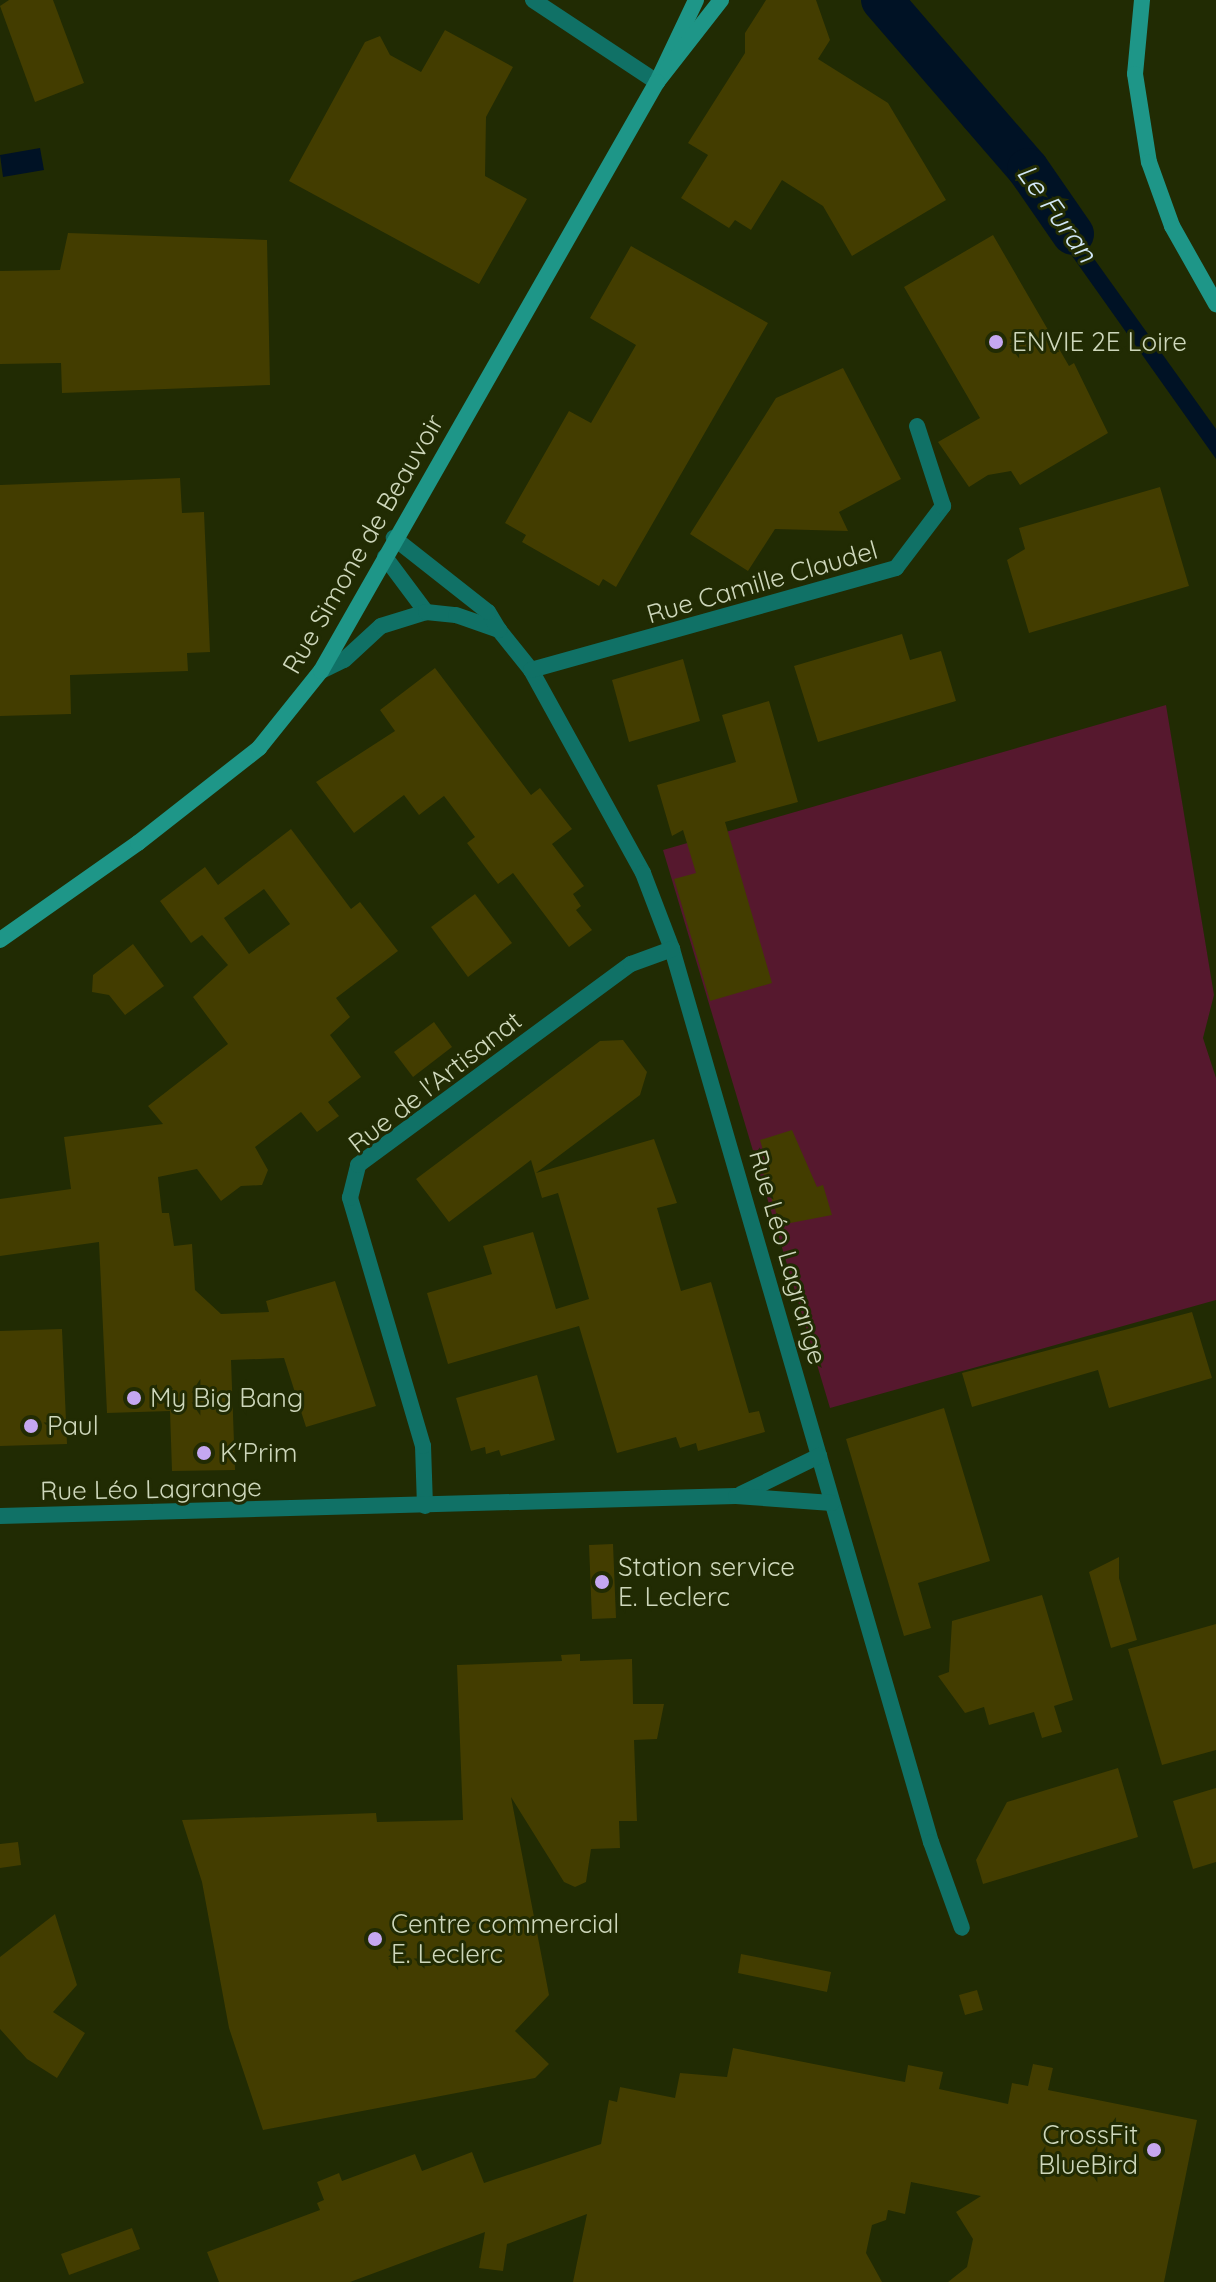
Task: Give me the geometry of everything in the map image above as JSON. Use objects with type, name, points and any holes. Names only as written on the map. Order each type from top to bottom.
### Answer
[{"type":"main road","name":"Rue Simone de Beauvoir","points":[[2,938],[259,748],[321,671],[394,538],[657,82],[696,0]]},
{"type":"main road","name":"Rue Simone de Beauvoir","points":[[657,82],[721,0]]},
{"type":"main road","points":[[1142,0],[1135,74],[1149,162],[1172,226],[1216,304]]},
{"type":"street","points":[[533,0],[657,82]]},
{"type":"street","name":"Rue Camille Claudel","points":[[531,670],[896,568],[943,506],[917,426]]},
{"type":"street","name":"Rue Léo Lagrange","points":[[394,538],[488,612],[531,670],[643,873],[672,949],[931,1842],[962,1928]]},
{"type":"street","points":[[385,557],[426,612]]},
{"type":"street","points":[[321,671],[344,660],[381,626],[426,612],[456,615],[499,630]]},
{"type":"street","name":"Rue de l'Artisanat","points":[[425,1506],[423,1446],[350,1198],[358,1165],[631,964],[672,949]]},
{"type":"street","points":[[736,1496],[819,1456]]},
{"type":"street","name":"Rue Léo Lagrange","points":[[0,1516],[736,1496],[832,1503]]},
{"type":"shaded area","points":[[1166,705],[1214,995],[1203,1038],[1216,1078],[1216,1300],[830,1408],[663,850]]},
{"type":"water","points":[[874,0],[891,0],[915,45],[1025,167],[1077,235],[1216,429],[1216,459],[1021,184],[965,128],[885,27]]},
{"type":"water","points":[[40,148],[44,170],[3,177],[0,155]]},
{"type":"building","points":[[9,0],[53,0],[84,83],[35,102],[0,6]]},
{"type":"building","points":[[766,0],[816,0],[830,40],[818,59],[888,103],[946,200],[852,256],[823,206],[782,180],[751,230],[735,220],[729,228],[681,198],[708,155],[688,143],[745,53],[745,33]]},
{"type":"building","points":[[445,30],[513,67],[486,117],[485,176],[527,199],[479,284],[289,181],[365,42],[380,36],[390,55],[421,72]]},
{"type":"building","points":[[68,233],[267,240],[270,385],[62,393],[61,363],[0,364],[0,271],[60,270]]},
{"type":"building","name":"ENVIE 2E Loire","points":[[993,235],[1069,366],[1074,363],[1108,433],[1020,485],[1011,471],[988,475],[969,487],[938,442],[980,418],[904,287]]},
{"type":"building","points":[[631,246],[768,323],[616,587],[603,579],[599,586],[522,542],[526,535],[505,523],[569,411],[591,423],[636,345],[590,318]]},
{"type":"building","points":[[843,368],[901,479],[839,512],[848,531],[775,529],[748,571],[690,534],[776,398]]},
{"type":"building","points":[[180,478],[182,513],[204,512],[210,652],[187,653],[188,671],[70,675],[71,714],[0,716],[0,485]]},
{"type":"building","points":[[1160,487],[1189,586],[1029,633],[1007,560],[1025,549],[1019,528]]},
{"type":"building","points":[[902,634],[910,660],[941,651],[956,701],[818,742],[794,666]]},
{"type":"building","points":[[683,659],[700,721],[629,742],[612,680]]},
{"type":"building","points":[[435,668],[531,795],[540,788],[572,829],[552,844],[584,886],[573,894],[581,906],[576,910],[592,930],[569,947],[513,873],[498,884],[467,843],[475,837],[444,796],[419,815],[404,795],[354,833],[316,782],[395,731],[380,710]]},
{"type":"building","points":[[769,701],[798,802],[725,822],[772,983],[710,1001],[674,879],[696,873],[683,830],[672,836],[657,785],[736,762],[722,715]]},
{"type":"building","points":[[291,829],[351,909],[360,902],[398,951],[336,998],[350,1017],[330,1035],[361,1077],[328,1102],[339,1116],[317,1132],[301,1112],[255,1147],[268,1170],[262,1185],[241,1186],[221,1201],[197,1169],[158,1177],[162,1213],[169,1213],[174,1246],[192,1244],[195,1290],[221,1314],[269,1312],[266,1301],[335,1281],[376,1406],[306,1427],[284,1358],[231,1360],[235,1470],[172,1471],[170,1411],[107,1413],[99,1242],[0,1256],[0,1199],[71,1189],[64,1137],[163,1124],[148,1106],[228,1044],[193,997],[228,965],[202,935],[191,943],[160,901],[205,867],[218,885]],"holes":[[[264,889],[290,924],[249,954],[224,918]]]},
{"type":"building","points":[[475,894],[512,943],[468,977],[431,927]]},
{"type":"building","points":[[133,944],[164,986],[125,1015],[109,995],[92,992],[93,975]]},
{"type":"building","points":[[434,1022],[452,1047],[413,1077],[394,1052]]},
{"type":"building","points":[[623,1040],[647,1072],[640,1095],[536,1173],[654,1139],[677,1203],[657,1208],[681,1291],[711,1282],[749,1413],[759,1411],[765,1432],[698,1451],[696,1443],[680,1448],[676,1437],[617,1453],[579,1326],[448,1364],[427,1293],[492,1274],[483,1246],[533,1232],[556,1309],[589,1299],[558,1193],[542,1198],[531,1160],[449,1222],[416,1179],[600,1041]]},
{"type":"building","points":[[792,1130],[817,1187],[823,1185],[832,1215],[780,1225],[760,1163],[766,1161],[760,1140]]},
{"type":"building","points":[[1192,1312],[1212,1378],[1109,1408],[1098,1370],[972,1407],[962,1373]]},
{"type":"building","points":[[62,1329],[67,1444],[0,1446],[0,1331]]},
{"type":"building","points":[[537,1375],[555,1440],[501,1456],[499,1450],[486,1454],[485,1447],[471,1451],[456,1398]]},
{"type":"building","points":[[944,1408],[990,1561],[918,1583],[931,1628],[904,1636],[846,1439]]},
{"type":"building","name":"Station service E. Leclerc","points":[[613,1544],[616,1618],[592,1619],[589,1545]]},
{"type":"building","points":[[1119,1557],[1119,1578],[1137,1640],[1111,1648],[1089,1572]]},
{"type":"building","points":[[1042,1595],[1073,1700],[1054,1706],[1062,1732],[1042,1738],[1034,1712],[989,1725],[984,1707],[965,1713],[938,1676],[949,1672],[952,1621]]},
{"type":"building","points":[[1216,1624],[1216,1750],[1162,1765],[1128,1649]]},
{"type":"building","name":"Centre commercial E. Leclerc","points":[[580,1654],[580,1661],[632,1659],[633,1704],[664,1704],[657,1739],[634,1740],[637,1821],[619,1821],[620,1848],[591,1849],[586,1882],[575,1887],[564,1882],[511,1797],[549,1995],[515,2031],[549,2064],[535,2078],[263,2130],[229,2028],[202,1882],[182,1820],[376,1813],[377,1822],[463,1820],[457,1665],[562,1661],[561,1655]]},
{"type":"building","points":[[1118,1768],[1138,1837],[983,1884],[976,1860],[1007,1802]]},
{"type":"building","points":[[1216,1788],[1216,1862],[1193,1869],[1173,1801]]},
{"type":"building","points":[[18,1842],[21,1865],[0,1868],[0,1844]]},
{"type":"building","points":[[55,1914],[77,1985],[53,2012],[85,2033],[57,2078],[27,2059],[0,2029],[0,1957]]},
{"type":"building","points":[[741,1954],[831,1972],[827,1992],[738,1973]]},
{"type":"building","points":[[977,1990],[983,2010],[965,2015],[959,1995]]},
{"type":"building","points":[[733,2048],[905,2082],[908,2065],[943,2072],[939,2089],[1008,2104],[1012,2083],[1028,2086],[1033,2064],[1053,2068],[1048,2090],[1197,2120],[1164,2282],[948,2282],[967,2267],[973,2239],[956,2212],[981,2196],[911,2182],[905,2214],[888,2210],[886,2220],[872,2225],[866,2253],[882,2282],[573,2282],[587,2214],[507,2244],[503,2271],[479,2268],[485,2232],[350,2282],[219,2282],[207,2252],[320,2210],[317,2203],[324,2200],[317,2182],[339,2173],[342,2181],[415,2154],[422,2171],[472,2152],[484,2183],[601,2144],[609,2100],[617,2102],[620,2087],[675,2098],[680,2073],[727,2077]]},
{"type":"building","points":[[132,2228],[140,2249],[69,2275],[61,2254]]},
{"type":"waterway","name":"Le Furan","points":[[882,0],[1028,169],[1073,234]]},
{"type":"place","name":"ENVIE 2E Loire","points":[[996,342]]},
{"type":"place","name":"My Big Bang","points":[[134,1398]]},
{"type":"place","name":"Paul","points":[[31,1426]]},
{"type":"place","name":"K'Prim","points":[[204,1453]]},
{"type":"place","name":"Station service E. Leclerc","points":[[602,1582]]},
{"type":"place","name":"Centre commercial E. Leclerc","points":[[375,1939]]},
{"type":"place","name":"CrossFit BlueBird","points":[[1154,2150]]}]
